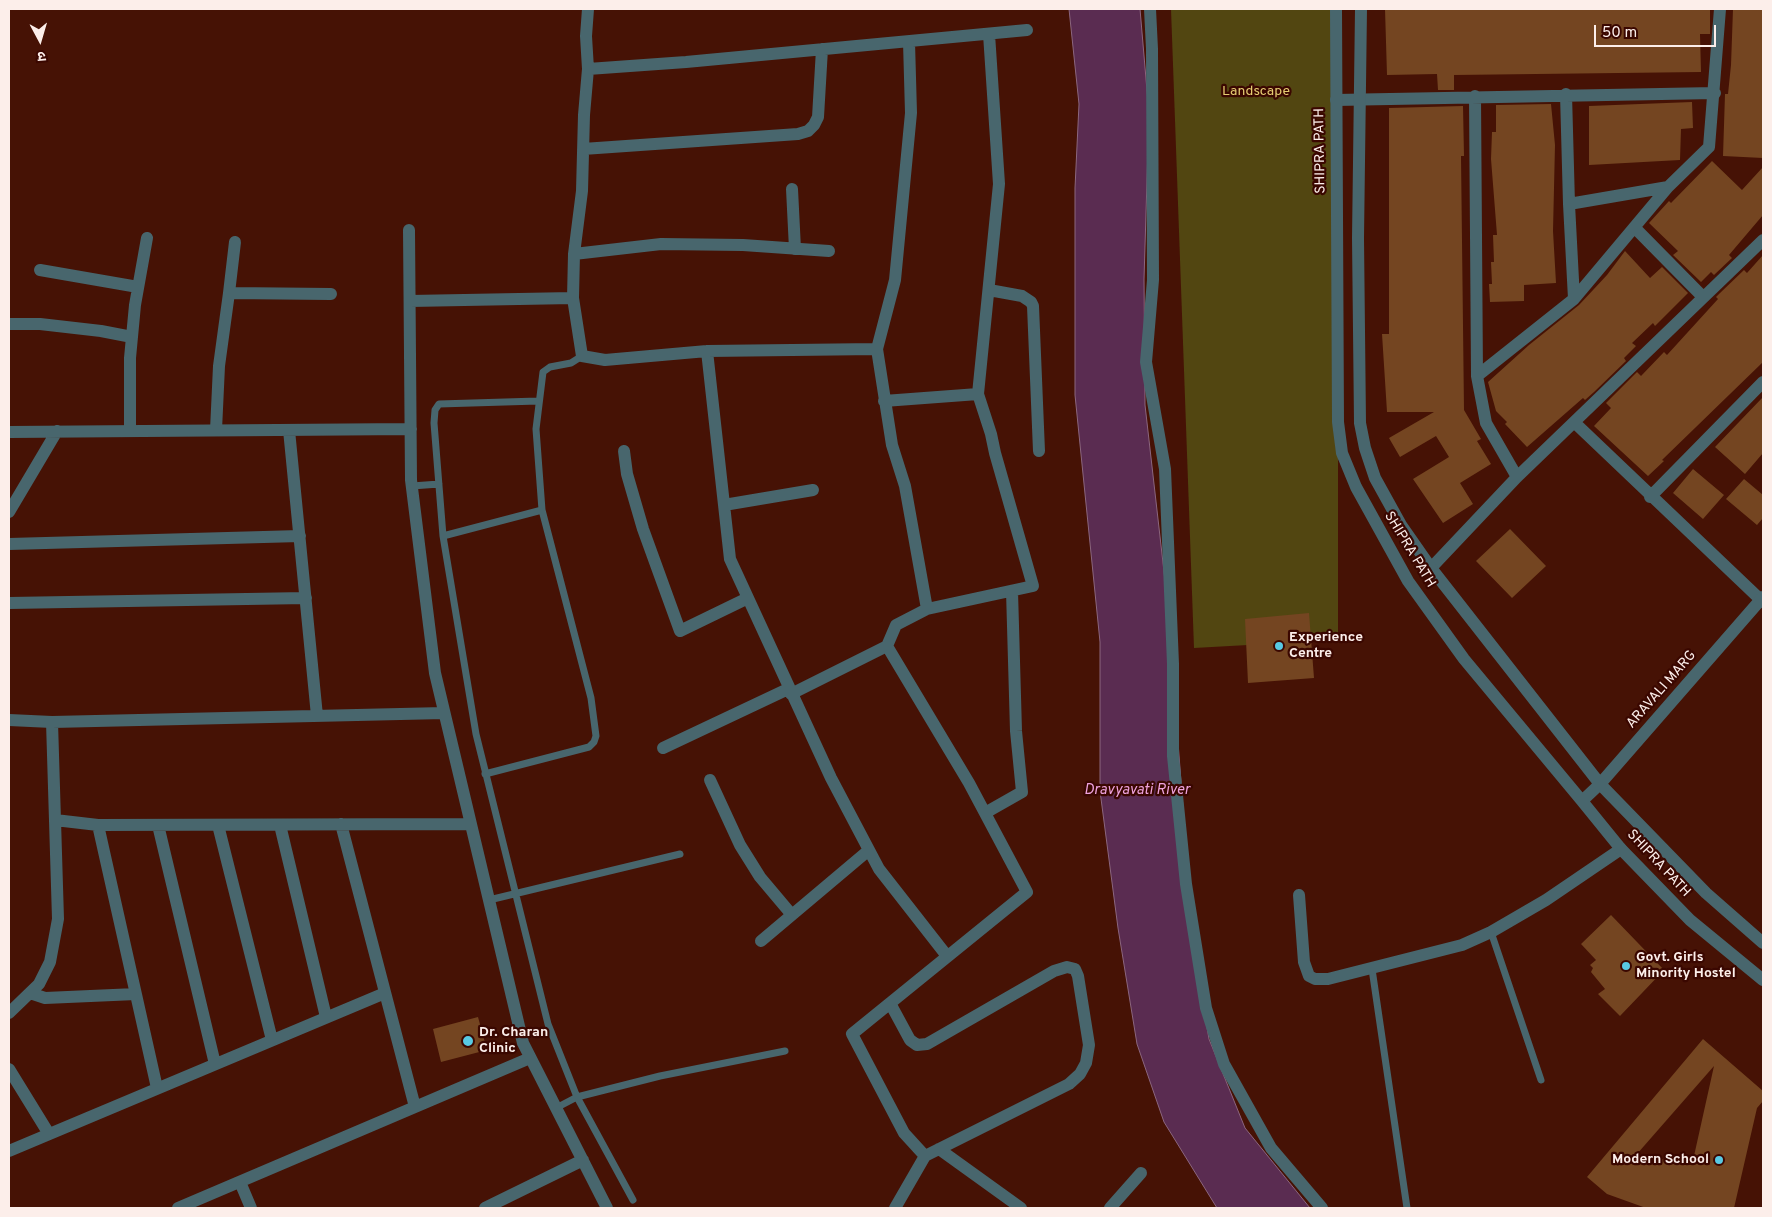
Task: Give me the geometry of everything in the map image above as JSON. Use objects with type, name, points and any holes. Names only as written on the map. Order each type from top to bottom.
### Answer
[{"type":"street","points":[[588,9],[586,36],[588,69],[582,191],[574,254],[573,298],[582,356],[605,360],[707,351],[877,349]]},
{"type":"street","points":[[1150,9],[1152,48],[1153,280],[1146,362],[1165,470],[1173,664],[1173,756],[1186,884],[1206,1008],[1224,1064],[1271,1148],[1322,1208]]},
{"type":"street","name":"SHIPRA PATH","points":[[1336,9],[1338,422],[1342,453],[1356,487],[1408,581],[1464,659],[1621,849],[1690,920],[1763,980]]},
{"type":"street","name":"SHIPRA PATH","points":[[1361,9],[1358,238],[1360,423],[1365,448],[1375,478],[1401,525],[1431,568],[1600,784],[1706,893],[1763,943]]},
{"type":"street","points":[[1477,376],[1574,299],[1668,187],[1709,147],[1715,93],[1720,9]]},
{"type":"street","points":[[588,69],[686,62],[1027,30]]},
{"type":"street","points":[[663,748],[887,646],[896,625],[927,608],[1033,586],[978,394],[999,184],[989,34]]},
{"type":"street","points":[[909,42],[911,113],[895,280],[877,349],[892,445],[905,486],[927,608]]},
{"type":"street","points":[[583,150],[798,134],[808,131],[818,117],[822,49]]},
{"type":"street","points":[[1336,100],[1566,94],[1715,93]]},
{"type":"street","points":[[1566,94],[1574,299]]},
{"type":"street","points":[[1476,96],[1477,376],[1486,423],[1518,476]]},
{"type":"street","points":[[1569,204],[1668,187]]},
{"type":"street","points":[[792,189],[795,249]]},
{"type":"street","points":[[1635,228],[1703,297]]},
{"type":"street","points":[[409,230],[412,486],[434,673],[523,1043],[607,1208]]},
{"type":"street","points":[[130,431],[132,337],[138,287],[147,238]]},
{"type":"street","points":[[1431,568],[1518,476],[1763,240]]},
{"type":"street","points":[[216,430],[219,366],[235,242]]},
{"type":"street","points":[[574,254],[661,244],[829,251]]},
{"type":"street","points":[[40,270],[138,287]]},
{"type":"street","points":[[989,290],[1022,296],[1031,302],[1033,306],[1039,451]]},
{"type":"street","points":[[229,293],[331,294]]},
{"type":"street","points":[[410,301],[573,298]]},
{"type":"street","points":[[9,324],[40,324],[101,330],[132,337]]},
{"type":"street","points":[[707,351],[730,558],[831,778],[879,869],[947,956]]},
{"type":"street","points":[[1650,497],[1763,382]]},
{"type":"street","points":[[884,401],[978,394]]},
{"type":"street","points":[[1575,423],[1650,497],[1762,599]]},
{"type":"street","points":[[288,430],[317,716]]},
{"type":"street","points":[[9,432],[411,430]]},
{"type":"street","points":[[9,512],[56,431]]},
{"type":"street","points":[[624,451],[627,474],[644,529],[680,631],[748,598]]},
{"type":"street","points":[[724,505],[812,490]]},
{"type":"street","points":[[9,544],[300,536]]},
{"type":"street","points":[[985,813],[1022,792],[1016,732],[1012,591]]},
{"type":"street","points":[[9,603],[306,598]]},
{"type":"street","name":"ARAVALI MARG","points":[[1582,801],[1600,784],[1762,599]]},
{"type":"street","points":[[887,646],[985,813],[1027,892],[852,1034],[904,1133],[925,1156]]},
{"type":"street","points":[[9,720],[52,722],[444,713]]},
{"type":"street","points":[[9,1013],[39,984],[50,962],[58,919],[52,722]]},
{"type":"street","points":[[710,780],[740,845],[760,877],[792,915]]},
{"type":"street","points":[[55,820],[98,825],[471,824]]},
{"type":"street","points":[[340,824],[415,1107]]},
{"type":"street","points":[[98,825],[157,1088]]},
{"type":"street","points":[[158,825],[215,1064]]},
{"type":"street","points":[[218,825],[272,1040]]},
{"type":"street","points":[[280,825],[326,1017]]},
{"type":"street","points":[[1299,895],[1304,962],[1309,976],[1315,979],[1328,979],[1462,945],[1491,932],[1546,900],[1621,849]]},
{"type":"street","points":[[761,941],[869,850]]},
{"type":"street","points":[[890,1003],[910,1040],[917,1045],[927,1044],[1054,971],[1067,966],[1075,969],[1078,976],[1089,1045],[1086,1062],[1080,1074],[1069,1084],[925,1156],[895,1208]]},
{"type":"street","points":[[30,993],[45,998],[136,994]]},
{"type":"street","points":[[9,1151],[385,993]]},
{"type":"street","points":[[178,1208],[530,1058]]},
{"type":"street","points":[[9,1069],[49,1134]]},
{"type":"street","points":[[939,1149],[1017,1207]]},
{"type":"street","points":[[485,1208],[583,1160]]},
{"type":"street","points":[[1110,1208],[1141,1173]]},
{"type":"street","points":[[240,1182],[252,1208]]},
{"type":"lane","points":[[485,774],[588,747],[594,742],[596,736],[591,698],[542,510],[536,429],[543,372],[550,367],[571,362],[582,356]]},
{"type":"lane","points":[[538,401],[439,404],[435,410],[434,423],[443,536],[467,688],[485,774],[548,1024],[577,1097],[633,1200]]},
{"type":"lane","points":[[412,486],[439,484]]},
{"type":"lane","points":[[443,536],[542,510]]},
{"type":"lane","points":[[489,900],[680,854]]},
{"type":"lane","points":[[1491,932],[1541,1080]]},
{"type":"lane","points":[[1372,969],[1407,1208]]},
{"type":"lane","points":[[556,1108],[577,1097],[705,1066],[785,1051]]},
{"type":"green space","name":"Landscape","points":[[1171,9],[1338,9],[1338,640],[1194,648]]},
{"type":"water","name":"Dravyavati River","points":[[1069,9],[1140,9],[1149,114],[1144,279],[1145,405],[1167,598],[1194,952],[1209,1039],[1245,1128],[1310,1208],[1217,1208],[1164,1122],[1137,1044],[1118,928],[1100,791],[1100,642],[1075,395],[1075,188],[1079,104]]},
{"type":"building","points":[[1385,9],[1710,9],[1710,34],[1700,34],[1701,72],[1454,75],[1454,90],[1438,90],[1437,74],[1387,75]]},
{"type":"building","points":[[1733,9],[1763,9],[1763,158],[1723,156],[1725,94],[1728,94],[1731,65]]},
{"type":"building","points":[[1692,102],[1693,128],[1681,129],[1680,160],[1589,165],[1589,106]]},
{"type":"building","points":[[1551,104],[1555,145],[1553,231],[1556,283],[1524,285],[1524,301],[1490,302],[1489,284],[1492,284],[1491,262],[1494,262],[1493,235],[1497,235],[1491,159],[1492,132],[1496,132],[1496,105]]},
{"type":"building","points":[[1463,106],[1464,156],[1461,156],[1464,410],[1481,439],[1477,441],[1491,464],[1460,483],[1473,504],[1443,523],[1413,479],[1449,457],[1436,436],[1400,457],[1389,438],[1434,412],[1387,412],[1382,334],[1389,334],[1389,108]]},
{"type":"building","points":[[1712,161],[1742,190],[1763,167],[1763,215],[1729,255],[1732,258],[1714,275],[1711,272],[1701,282],[1673,255],[1678,251],[1649,223],[1669,201],[1671,203]]},
{"type":"building","points":[[1625,251],[1650,278],[1662,267],[1688,293],[1655,326],[1653,323],[1632,343],[1636,346],[1624,358],[1626,361],[1594,392],[1585,400],[1583,398],[1527,447],[1505,424],[1507,422],[1496,411],[1488,382],[1529,345],[1579,305],[1607,275]]},
{"type":"building","points":[[1763,255],[1763,362],[1662,460],[1664,461],[1648,476],[1594,426],[1611,408],[1606,403],[1637,372],[1641,376],[1664,352],[1667,355],[1718,299],[1716,297],[1744,270],[1747,273]]},
{"type":"building","points":[[1763,397],[1763,453],[1745,474],[1715,447]]},
{"type":"building","points":[[1693,469],[1724,495],[1703,519],[1673,493]]},
{"type":"building","points":[[1744,479],[1763,495],[1763,518],[1757,525],[1726,499]]},
{"type":"building","points":[[1510,529],[1546,566],[1512,598],[1476,561]]},
{"type":"building","name":"Experience Centre","points":[[1309,613],[1314,678],[1248,683],[1245,619]]},
{"type":"building","name":"Govt. Girls Minority Hostel","points":[[1611,915],[1664,970],[1620,1016],[1598,994],[1605,989],[1591,972],[1593,968],[1590,965],[1596,960],[1581,944]]},
{"type":"building","points":[[478,1017],[487,1050],[441,1062],[433,1029]]},
{"type":"building","points":[[1703,1039],[1763,1091],[1763,1101],[1757,1108],[1734,1208],[1646,1208],[1607,1194],[1587,1177]],"holes":[[[1714,1066],[1692,1165],[1637,1154]]]},
{"type":"place","name":"Experience Centre","points":[[1279,646]]},
{"type":"place","name":"Govt. Girls Minority Hostel","points":[[1626,966]]},
{"type":"place","name":"Dr. Charan Clinic","points":[[468,1041]]},
{"type":"place","name":"Modern School","points":[[1719,1160]]}]
